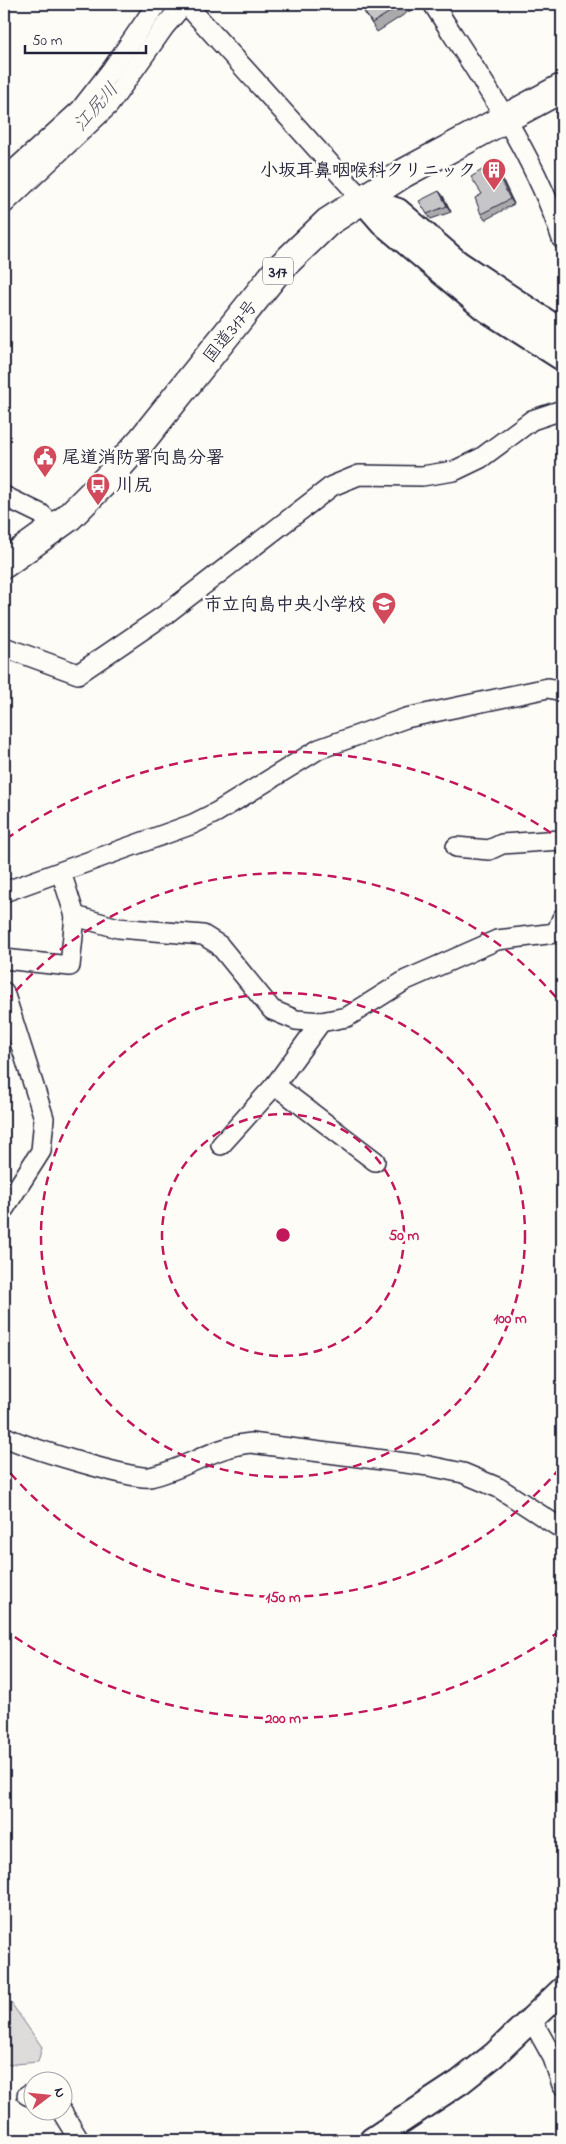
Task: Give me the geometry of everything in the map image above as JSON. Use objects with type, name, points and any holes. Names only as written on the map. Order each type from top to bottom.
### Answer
[{"type":"highway","name":"国道317号","points":[[4,564],[55,528],[110,476],[143,439],[278,270],[328,222],[404,173],[562,88]]},
{"type":"street","points":[[4,179],[80,110],[112,70],[157,4]]},
{"type":"street","points":[[4,204],[86,128],[109,104],[165,26],[185,4],[383,223],[484,308],[562,358]]},
{"type":"street","points":[[433,4],[506,118],[540,183],[562,239]]},
{"type":"street","points":[[362,199],[398,211],[458,263],[562,332]]},
{"type":"street","points":[[4,647],[78,674],[166,614],[332,486],[359,475],[422,476],[454,471],[481,458],[532,420],[562,410]]},
{"type":"street","points":[[4,496],[41,514],[55,528]]},
{"type":"street","points":[[4,892],[193,824],[218,812],[319,749],[406,718],[548,688],[562,691]]},
{"type":"street","points":[[456,847],[490,850],[502,844],[560,840],[562,842]]},
{"type":"street","points":[[4,959],[70,966],[75,916],[61,872]]},
{"type":"street","points":[[75,916],[118,928],[203,934],[219,945],[272,1010],[296,1020],[322,1022],[348,1017],[406,980],[497,940],[556,933],[562,918]]},
{"type":"street","points":[[4,992],[44,1118],[41,1151],[6,1199]]},
{"type":"street","points":[[221,1145],[275,1085],[322,1022]]},
{"type":"street","points":[[275,1085],[375,1162]]},
{"type":"street","points":[[4,1436],[71,1460],[148,1478],[175,1470],[231,1445],[251,1443],[429,1466],[463,1473],[499,1488],[562,1528]]},
{"type":"street","points":[[372,2140],[460,2082],[532,2020],[562,1990]]},
{"type":"street","points":[[532,2020],[553,2058],[562,2086]]},
{"type":"street","points":[[68,2122],[79,2140]]},
{"type":"shaded area","points":[[4,1993],[42,2047],[38,2062],[4,2065]]},
{"type":"building","points":[[359,4],[403,4],[372,23]]},
{"type":"building","name":"小坂耳鼻咽喉科クリニック","points":[[493,163],[510,199],[481,214],[475,198],[482,194],[471,177]]},
{"type":"building","points":[[439,191],[447,206],[427,214],[419,201]]},
{"type":"waterway","name":"江尻川","points":[[133,56],[170,4]]},
{"type":"place","name":"小坂耳鼻咽喉科クリニック","points":[[494,191]]},
{"type":"place","name":"尾道消防署向島分署","points":[[45,478]]},
{"type":"place","name":"川尻","points":[[98,506]]},
{"type":"place","name":"市立向島中央小学校","points":[[384,625]]}]
